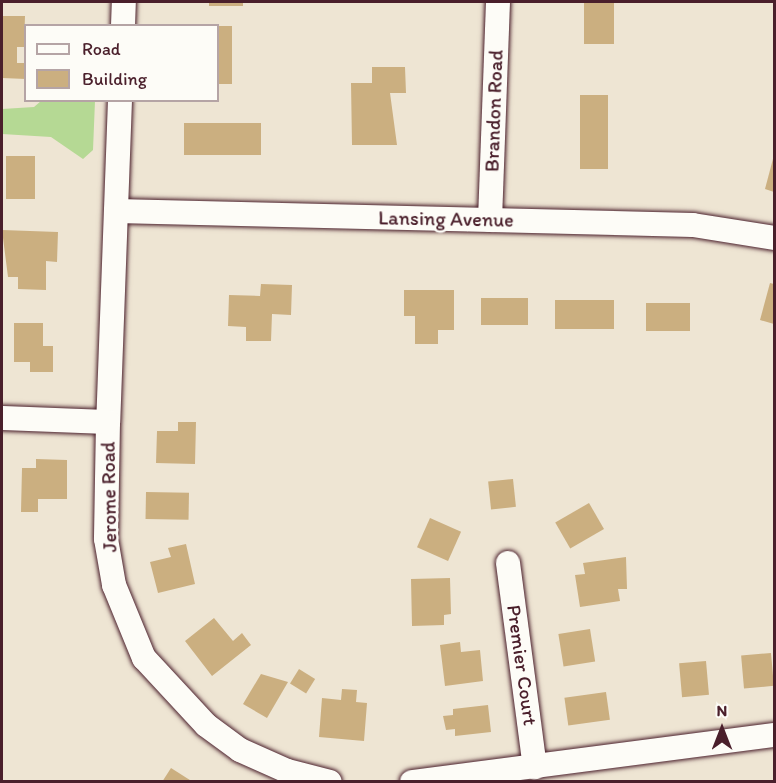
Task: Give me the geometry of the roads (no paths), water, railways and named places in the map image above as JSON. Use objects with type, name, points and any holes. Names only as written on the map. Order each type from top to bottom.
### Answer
[{"type":"street","points":[[123,24],[124,2]]},
{"type":"street","name":"Brandon Road","points":[[490,220],[498,2]]},
{"type":"street","name":"Jerome Road","points":[[120,102],[106,539],[114,585],[144,658],[206,725],[240,750],[288,771],[330,782]]},
{"type":"street","name":"Lansing Avenue","points":[[116,211],[702,226],[774,238]]},
{"type":"street","points":[[2,418],[108,422]]},
{"type":"street","name":"Premier Court","points":[[508,563],[535,767]]},
{"type":"street","points":[[412,782],[774,735]]}]
